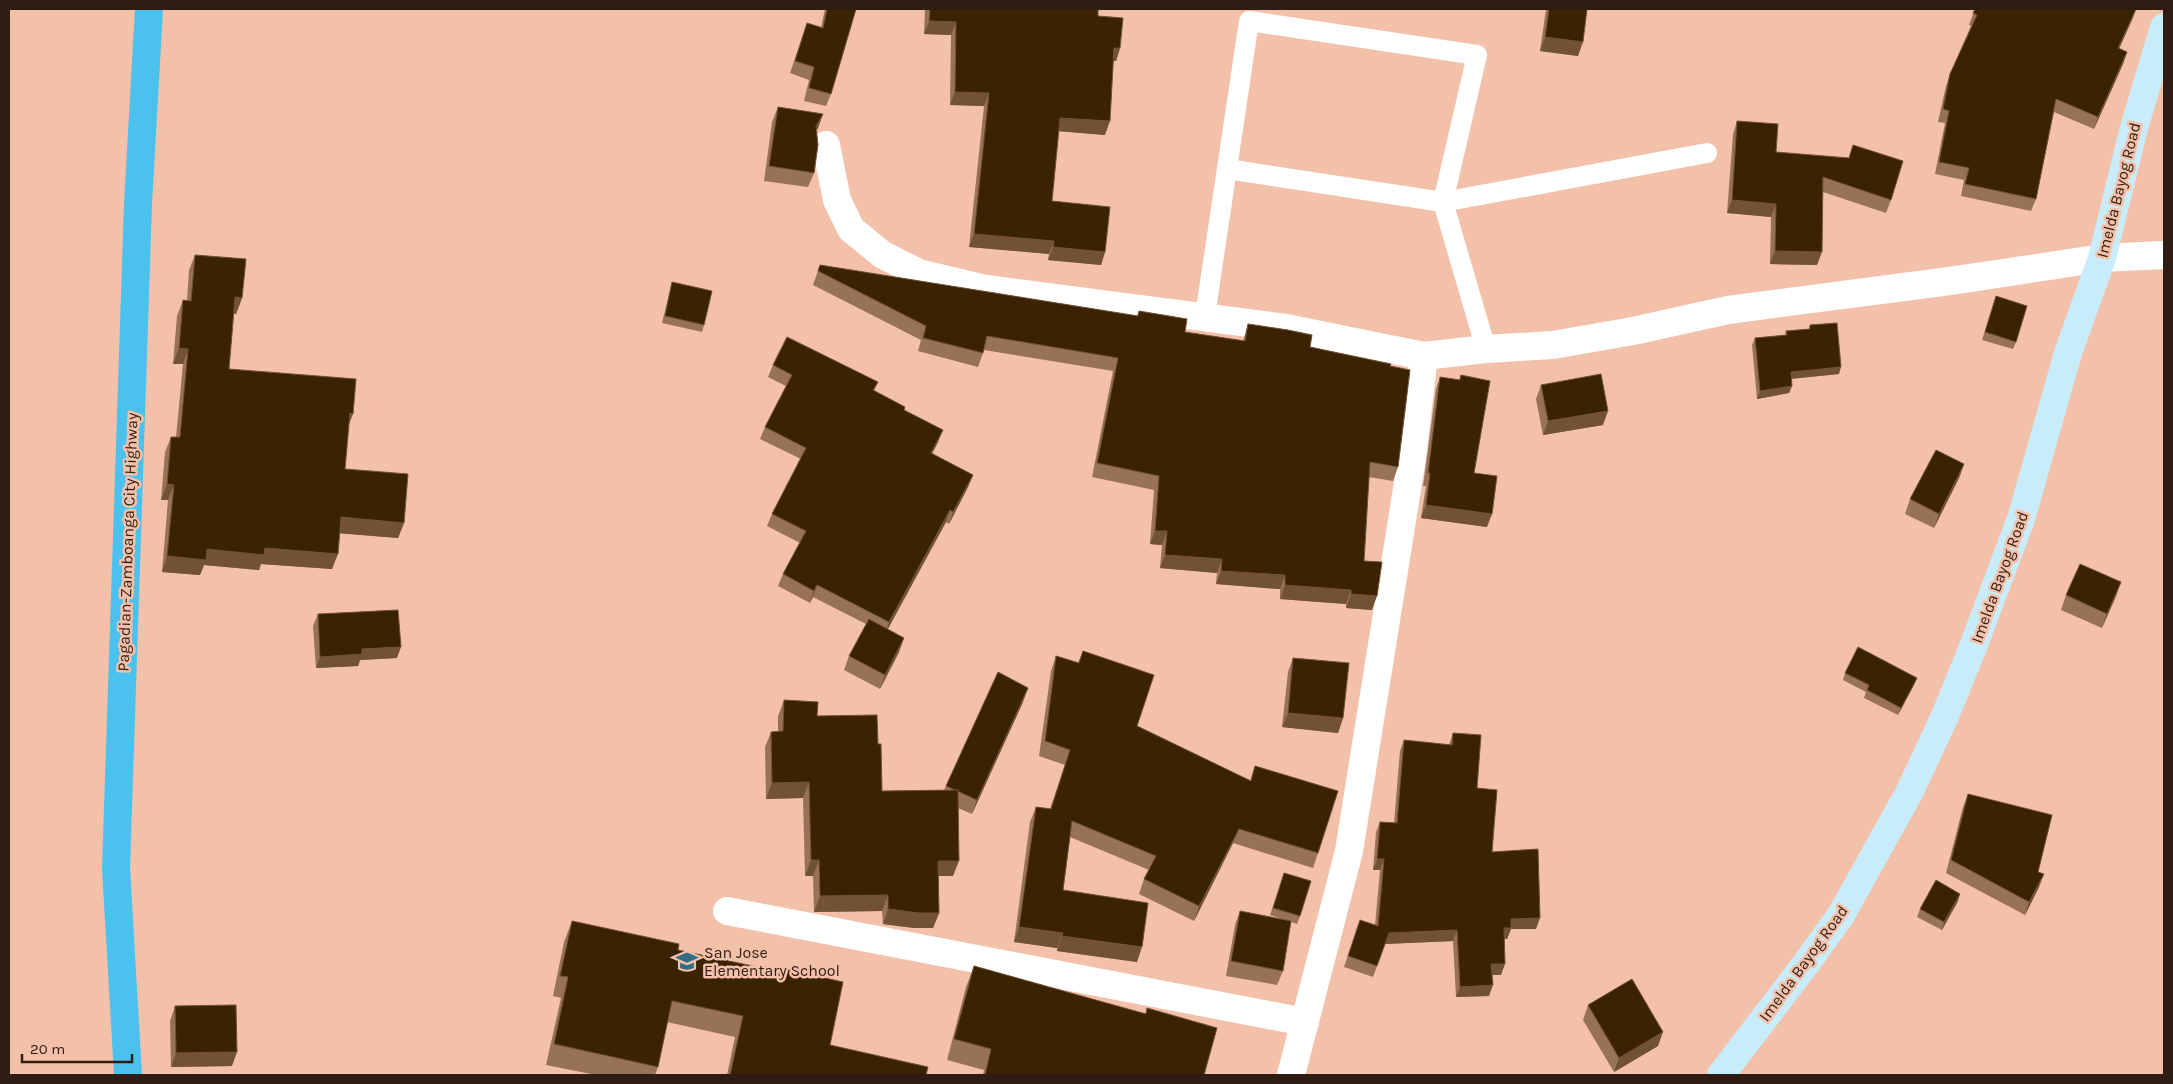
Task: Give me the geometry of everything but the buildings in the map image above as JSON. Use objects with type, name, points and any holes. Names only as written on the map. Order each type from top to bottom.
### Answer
[{"type":"highway","name":"Pagadian-Zamboanga City Highway","points":[[128,1075],[116,868],[138,214],[149,9]]},
{"type":"main road","name":"Imelda Bayog Road","points":[[1721,1075],[1841,915],[1913,785],[1945,716],[2000,578],[2021,519],[2068,353],[2102,258],[2134,128],[2164,27]]},
{"type":"street","points":[[826,145],[837,200],[852,229],[883,255],[919,273],[986,289],[1286,328],[1424,356],[1486,349],[1553,345],[1633,331],[1728,310],[1950,281],[2102,258],[2164,255]]},
{"type":"street","points":[[1291,1075],[1350,851],[1412,458],[1424,356]]},
{"type":"street","points":[[727,911],[1305,1022]]},
{"type":"lane","points":[[1205,316],[1249,21],[1476,55],[1443,202],[1486,349]]},
{"type":"lane","points":[[1227,169],[1443,202],[1707,153]]},
{"type":"place","name":"San Jose Elementary School","points":[[687,961]]}]
